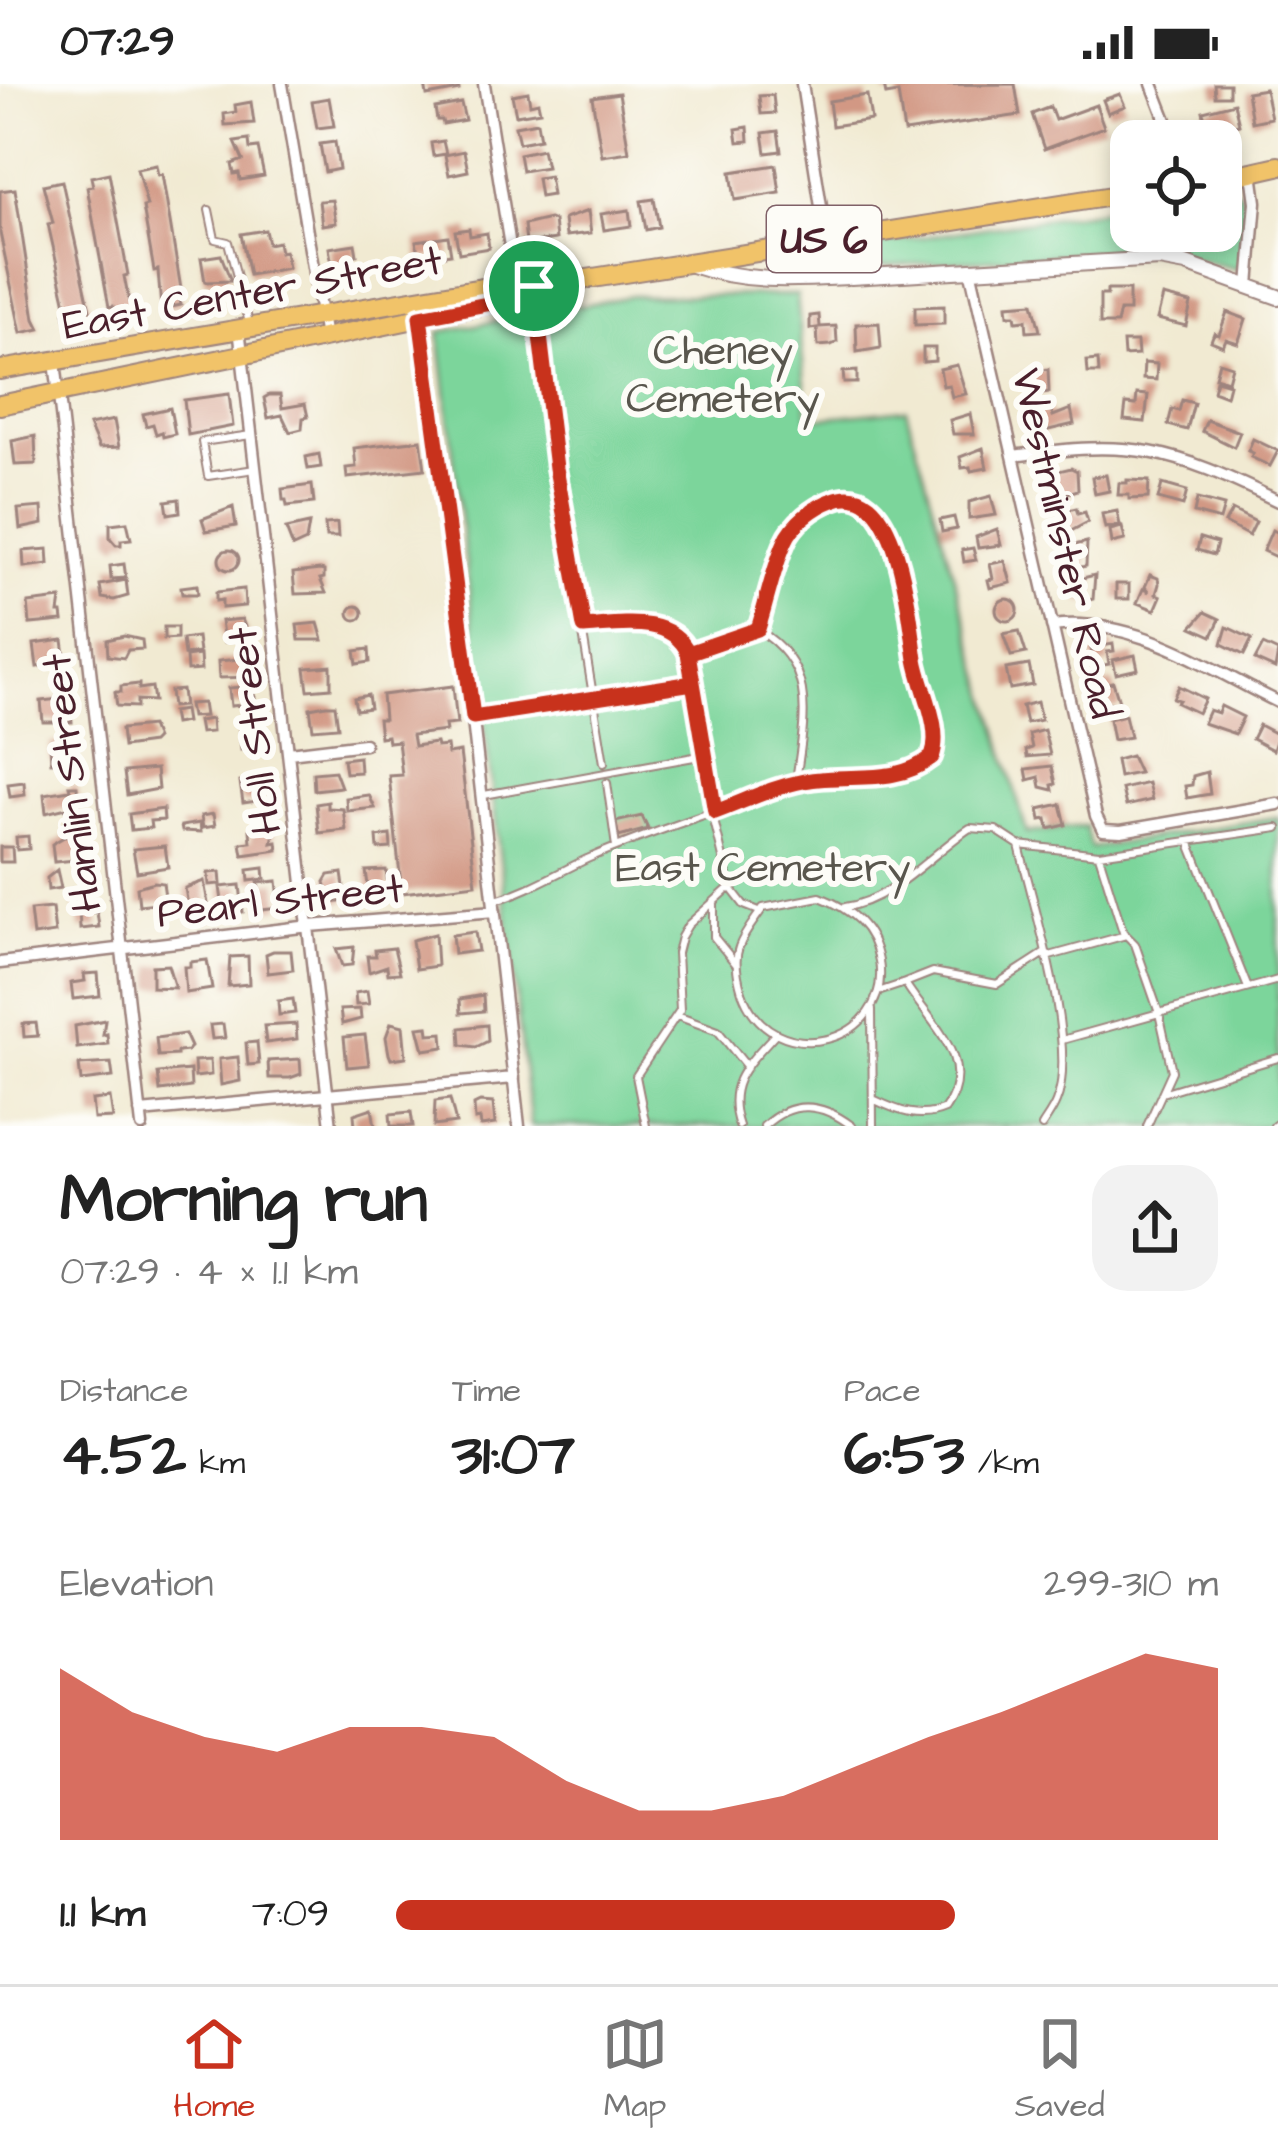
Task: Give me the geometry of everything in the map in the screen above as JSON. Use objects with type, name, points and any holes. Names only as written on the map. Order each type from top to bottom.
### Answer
[{"type":"main road","points":[[1242,175],[1278,166]]},
{"type":"main road","name":"East Center Street","points":[[0,405],[325,338],[482,288],[525,288],[1110,196]]},
{"type":"main road","name":"East Center Street","points":[[0,370],[320,314],[419,308]]},
{"type":"street","points":[[281,84],[325,338]]},
{"type":"street","points":[[484,84],[525,288]]},
{"type":"street","points":[[802,84],[826,239],[836,268],[851,277]]},
{"type":"street","points":[[1152,84],[1166,120]]},
{"type":"street","points":[[1249,286],[1256,202],[1252,173]]},
{"type":"street","points":[[681,261],[746,280],[1160,259],[1278,297]]},
{"type":"street","name":"Westminster Road","points":[[970,269],[1103,830],[1121,831],[1278,804]]},
{"type":"street","points":[[419,308],[473,717],[519,1126]]},
{"type":"street","name":"Holl Street","points":[[245,327],[242,355],[331,1126]]},
{"type":"street","name":"Hamlin Street","points":[[55,361],[141,1119]]},
{"type":"street","points":[[1012,456],[1074,447],[1137,448],[1211,468],[1278,501]]},
{"type":"street","points":[[1052,626],[1105,624],[1135,632],[1278,702]]},
{"type":"street","points":[[289,753],[364,744]]},
{"type":"street","name":"Pearl Street","points":[[0,963],[494,906]]},
{"type":"street","points":[[141,1119],[514,1078]]},
{"type":"lane","points":[[209,210],[215,238],[228,242],[245,327]]},
{"type":"lane","points":[[525,288],[604,763]]},
{"type":"lane","points":[[251,435],[202,442],[208,476],[255,469]]},
{"type":"lane","points":[[494,906],[616,847],[795,783],[910,772],[932,757],[936,746],[905,584],[890,536],[862,500],[842,497],[814,510],[795,527],[787,538],[758,629]]},
{"type":"lane","points":[[584,627],[664,629],[675,634],[688,653],[730,887],[744,905],[761,911]]},
{"type":"lane","points":[[688,653],[758,629]]},
{"type":"lane","points":[[758,629],[788,653],[804,694],[795,783]]},
{"type":"lane","points":[[473,717],[693,683]]},
{"type":"lane","points":[[482,795],[705,755]]},
{"type":"lane","points":[[607,783],[616,847]]},
{"type":"lane","points":[[845,907],[893,886],[970,828],[996,830],[1019,845],[1099,854],[1276,828],[1278,838]]},
{"type":"lane","points":[[1189,841],[1248,988]]},
{"type":"lane","points":[[1019,845],[1062,1040],[1058,1099],[1042,1126]]},
{"type":"lane","points":[[1099,854],[1159,1013],[1172,1071],[1147,1126]]},
{"type":"lane","points":[[646,1126],[637,1076],[677,1016],[681,937],[730,887]]},
{"type":"lane","points":[[820,897],[845,907],[863,923],[877,948],[882,977],[872,1006],[861,1022],[833,1038],[802,1043],[775,1034],[747,1005],[736,951],[761,911],[820,897]]},
{"type":"lane","points":[[715,904],[714,937],[737,965]]},
{"type":"lane","points":[[878,992],[933,972],[997,984],[1046,955],[1126,935]]},
{"type":"lane","points":[[1062,1040],[1278,980]]},
{"type":"lane","points":[[875,1100],[918,1115],[933,1114],[945,1108],[957,1082],[956,1058],[905,983]]},
{"type":"lane","points":[[872,1006],[873,1126]]},
{"type":"lane","points":[[677,1016],[718,1030],[747,1067]]},
{"type":"lane","points":[[739,1126],[732,1106],[735,1084],[775,1034]]},
{"type":"lane","points":[[1162,1093],[1278,1058]]},
{"type":"lane","points":[[764,1126],[777,1114],[800,1106],[826,1110],[852,1126]]},
{"type":"green space","points":[[1242,200],[1247,231],[1244,254],[1237,269],[1167,252],[1242,252]]},
{"type":"green space","points":[[1110,209],[1110,252],[855,268],[843,257],[844,250]]},
{"type":"green space","name":"East Cemetery","points":[[797,295],[808,419],[906,409],[1027,833],[1085,826],[1091,848],[1278,817],[1278,1126],[531,1126],[439,332],[631,296]]},
{"type":"building","points":[[425,84],[458,84],[459,90],[427,96]]},
{"type":"building","points":[[1015,84],[1020,115],[904,132],[898,93],[886,95],[884,85]]},
{"type":"building","points":[[1214,84],[1229,84],[1229,96],[1215,96]]},
{"type":"building","points":[[1265,89],[1271,118],[1252,122],[1247,92]]},
{"type":"building","points":[[528,92],[530,104],[538,102],[540,111],[516,115],[512,95]]},
{"type":"building","points":[[619,93],[629,152],[602,156],[592,97]]},
{"type":"building","points":[[1120,94],[1125,106],[1108,113],[1103,100]]},
{"type":"building","points":[[773,95],[775,113],[761,114],[759,96]]},
{"type":"building","points":[[867,95],[871,120],[832,126],[829,101]]},
{"type":"building","points":[[329,98],[334,126],[317,128],[312,101]]},
{"type":"building","points":[[251,102],[254,123],[225,125],[224,114],[236,112],[235,105]]},
{"type":"building","points":[[461,103],[465,120],[443,124],[437,120],[435,108]]},
{"type":"building","points":[[1234,103],[1238,120],[1205,120],[1203,111]]},
{"type":"building","points":[[1096,105],[1104,127],[1044,149],[1032,114],[1050,107],[1055,120]]},
{"type":"building","points":[[537,122],[540,139],[519,143],[515,126]]},
{"type":"building","points":[[748,127],[749,141],[738,142],[736,129]]},
{"type":"building","points":[[778,131],[781,151],[766,153],[763,133]]},
{"type":"building","points":[[249,140],[250,149],[258,148],[264,176],[240,180],[232,164],[243,160],[235,142]]},
{"type":"building","points":[[443,141],[446,154],[433,156],[431,143]]},
{"type":"building","points":[[335,142],[339,169],[325,172],[320,144]]},
{"type":"building","points":[[542,149],[546,167],[522,171],[519,154]]},
{"type":"building","points":[[464,151],[468,171],[449,175],[445,155]]},
{"type":"building","points":[[156,165],[158,175],[162,174],[182,295],[181,305],[161,309],[158,270],[154,271],[143,207],[147,206],[137,169]]},
{"type":"building","points":[[776,165],[780,193],[735,200],[731,172]]},
{"type":"building","points":[[109,173],[129,302],[134,301],[136,313],[115,317],[113,306],[109,307],[87,187],[93,186],[91,177]]},
{"type":"building","points":[[549,176],[552,195],[540,197],[537,178]]},
{"type":"building","points":[[62,181],[90,310],[84,311],[86,321],[67,325],[43,185]]},
{"type":"building","points":[[15,189],[40,329],[21,333],[0,233],[0,191]]},
{"type":"building","points":[[654,199],[659,227],[646,230],[641,201]]},
{"type":"building","points":[[332,200],[336,223],[322,225],[319,201]]},
{"type":"building","points":[[629,210],[631,226],[604,230],[601,214]]},
{"type":"building","points":[[588,211],[591,233],[566,236],[564,219]]},
{"type":"building","points":[[554,221],[556,239],[526,243],[524,225]]},
{"type":"building","points":[[469,229],[470,236],[487,233],[489,248],[459,253],[455,231]]},
{"type":"building","points":[[265,230],[268,244],[278,242],[280,252],[285,251],[288,268],[249,275],[241,234]]},
{"type":"building","points":[[448,236],[451,254],[419,259],[416,241]]},
{"type":"building","points":[[355,244],[357,255],[345,258],[348,273],[334,276],[329,248]]},
{"type":"building","points":[[221,255],[231,281],[205,282],[201,258]]},
{"type":"building","points":[[1107,290],[1129,290],[1129,311],[1120,311],[1117,324],[1100,324],[1100,295],[1107,295]]},
{"type":"building","points":[[1163,296],[1191,303],[1186,326],[1157,319]]},
{"type":"building","points":[[1033,303],[1040,331],[1027,332],[1026,320],[1016,321],[1015,315],[1008,315],[1007,305]]},
{"type":"building","points":[[944,306],[944,324],[915,325],[915,307]]},
{"type":"building","points":[[1227,312],[1246,319],[1238,343],[1226,339],[1223,346],[1211,341],[1214,333],[1219,335]]},
{"type":"building","points":[[819,315],[820,327],[836,326],[837,342],[818,346],[817,328],[810,329],[810,316]]},
{"type":"building","points":[[879,323],[881,348],[857,352],[856,324]]},
{"type":"building","points":[[1123,342],[1137,342],[1138,355],[1124,356]]},
{"type":"building","points":[[923,348],[935,348],[935,361],[923,362]]},
{"type":"building","points":[[1098,360],[1099,373],[1088,373],[1087,361]]},
{"type":"building","points":[[1219,362],[1232,366],[1228,381],[1215,377]]},
{"type":"building","points":[[1144,363],[1157,364],[1156,380],[1143,379]]},
{"type":"building","points":[[957,365],[966,394],[952,397],[949,385],[943,386],[940,369]]},
{"type":"building","points":[[1048,369],[1049,392],[1031,395],[1022,374]]},
{"type":"building","points":[[857,371],[857,383],[844,383],[843,372]]},
{"type":"building","points":[[1216,380],[1229,384],[1226,396],[1213,391]]},
{"type":"building","points":[[229,394],[233,426],[188,435],[184,400]]},
{"type":"building","points":[[1137,394],[1148,395],[1145,422],[1124,420],[1126,404],[1136,405]]},
{"type":"building","points":[[280,395],[282,408],[305,404],[308,417],[303,418],[302,429],[290,432],[282,415],[268,418],[264,398]]},
{"type":"building","points":[[1182,400],[1194,403],[1187,430],[1168,425],[1172,409],[1179,411]]},
{"type":"building","points":[[170,408],[175,434],[163,437],[162,432],[156,434],[153,424],[146,426],[143,414]]},
{"type":"building","points":[[1071,409],[1074,424],[1040,432],[1036,413],[1051,410],[1053,416]]},
{"type":"building","points":[[970,414],[974,434],[953,434],[950,420]]},
{"type":"building","points":[[114,420],[119,447],[99,448],[89,425]]},
{"type":"building","points":[[1207,420],[1240,432],[1234,447],[1202,431]]},
{"type":"building","points":[[35,436],[36,464],[15,465],[12,441]]},
{"type":"building","points":[[1253,439],[1278,451],[1270,466],[1251,457],[1248,451]]},
{"type":"building","points":[[421,440],[425,469],[347,478],[346,468],[356,467],[354,448]]},
{"type":"building","points":[[983,448],[987,468],[962,468],[960,457]]},
{"type":"building","points":[[319,454],[321,467],[308,469],[306,457]]},
{"type":"building","points":[[1077,471],[1078,490],[1055,497],[1050,473]]},
{"type":"building","points":[[1106,475],[1109,491],[1095,494],[1092,477]]},
{"type":"building","points":[[1149,481],[1148,498],[1118,495],[1119,483]]},
{"type":"building","points":[[1162,484],[1187,491],[1183,506],[1158,499]]},
{"type":"building","points":[[312,485],[314,503],[287,506],[283,500],[282,489]]},
{"type":"building","points":[[991,496],[996,515],[969,519],[969,502]]},
{"type":"building","points":[[179,499],[180,512],[168,514],[166,501]]},
{"type":"building","points":[[1197,499],[1224,506],[1220,520],[1194,513]]},
{"type":"building","points":[[42,507],[43,524],[20,529],[18,509]]},
{"type":"building","points":[[233,507],[236,526],[206,531],[202,519]]},
{"type":"building","points":[[1076,508],[1078,514],[1085,512],[1088,522],[1069,532],[1060,512]]},
{"type":"building","points":[[1232,510],[1256,522],[1249,536],[1225,523]]},
{"type":"building","points":[[1117,511],[1120,525],[1105,528],[1102,514]]},
{"type":"building","points":[[954,517],[957,529],[942,532],[940,520]]},
{"type":"building","points":[[127,522],[131,539],[116,545],[110,538],[110,524]]},
{"type":"building","points":[[337,523],[338,537],[326,537],[325,524]]},
{"type":"building","points":[[309,524],[306,541],[293,547],[286,529]]},
{"type":"building","points":[[1122,527],[1125,540],[1112,543],[1110,530]]},
{"type":"building","points":[[997,529],[1001,545],[978,548],[976,537]]},
{"type":"building","points":[[1272,530],[1278,533],[1278,558],[1263,551]]},
{"type":"building","points":[[1200,538],[1217,543],[1214,555],[1197,550]]},
{"type":"building","points":[[1087,542],[1086,566],[1072,569],[1066,547]]},
{"type":"building","points":[[973,548],[976,560],[964,562],[962,550]]},
{"type":"building","points":[[48,549],[49,564],[24,567],[23,551]]},
{"type":"building","points":[[229,550],[239,560],[229,570],[219,560]]},
{"type":"building","points":[[1005,561],[1011,583],[990,588],[990,564]]},
{"type":"building","points":[[124,564],[126,578],[111,579],[110,566]]},
{"type":"building","points":[[324,571],[320,579],[326,593],[295,594],[293,573]]},
{"type":"building","points":[[1095,575],[1093,599],[1081,602],[1074,580]]},
{"type":"building","points":[[1150,575],[1158,578],[1156,594],[1161,596],[1155,610],[1137,603],[1143,589],[1149,592],[1145,587]]},
{"type":"building","points":[[126,580],[128,596],[102,598],[100,585]]},
{"type":"building","points":[[1116,584],[1129,584],[1129,599],[1116,599]]},
{"type":"building","points":[[197,585],[198,594],[182,594],[181,587]]},
{"type":"building","points":[[244,589],[245,606],[222,608],[222,600],[216,601],[216,592]]},
{"type":"building","points":[[61,599],[63,621],[30,624],[28,603]]},
{"type":"building","points":[[1007,599],[1018,610],[1007,621],[996,610]]},
{"type":"building","points":[[356,606],[363,613],[356,620],[349,613]]},
{"type":"building","points":[[1205,612],[1220,619],[1212,636],[1192,627]]},
{"type":"building","points":[[242,619],[248,635],[224,642],[221,621]]},
{"type":"building","points":[[318,623],[323,640],[299,640],[297,625]]},
{"type":"building","points":[[164,627],[177,627],[177,638],[164,639]]},
{"type":"building","points":[[1227,627],[1252,639],[1244,655],[1222,644]]},
{"type":"building","points":[[1019,631],[1026,653],[1011,656],[1003,634]]},
{"type":"building","points":[[124,636],[142,640],[143,649],[128,650],[124,658],[108,656],[107,640]]},
{"type":"building","points":[[197,637],[199,653],[184,655],[182,639]]},
{"type":"building","points":[[63,640],[66,663],[37,667],[34,644]]},
{"type":"building","points":[[1113,644],[1114,651],[1107,652],[1109,664],[1094,667],[1091,648]]},
{"type":"building","points":[[1263,645],[1278,652],[1275,669],[1255,660]]},
{"type":"building","points":[[369,649],[370,662],[357,664],[355,651]]},
{"type":"building","points":[[200,655],[201,670],[187,671],[186,657]]},
{"type":"building","points":[[1135,655],[1138,669],[1116,674],[1113,660]]},
{"type":"building","points":[[218,661],[251,661],[252,677],[219,678]]},
{"type":"building","points":[[1029,665],[1033,685],[1010,689],[1006,669]]},
{"type":"building","points":[[331,666],[331,688],[308,690],[305,668]]},
{"type":"building","points":[[1113,682],[1121,707],[1111,709],[1110,703],[1101,704],[1098,685]]},
{"type":"building","points":[[139,684],[139,689],[152,687],[154,701],[137,700],[137,707],[117,706],[115,692],[121,692],[121,686]]},
{"type":"building","points":[[251,686],[252,704],[231,706],[229,688]]},
{"type":"building","points":[[453,686],[457,724],[445,725],[446,731],[412,735],[414,746],[436,743],[447,746],[448,754],[460,752],[476,884],[402,893],[389,776],[402,775],[398,741],[380,737],[382,695]]},
{"type":"building","points":[[1179,686],[1205,699],[1198,713],[1173,698]]},
{"type":"building","points":[[182,690],[184,706],[172,707],[170,691]]},
{"type":"building","points":[[368,695],[370,708],[356,710],[354,698]]},
{"type":"building","points":[[70,698],[72,722],[43,722],[41,701]]},
{"type":"building","points":[[1037,702],[1041,720],[1026,723],[1022,706]]},
{"type":"building","points":[[203,703],[205,716],[191,717],[189,704]]},
{"type":"building","points":[[335,705],[338,727],[313,729],[310,708]]},
{"type":"building","points":[[1221,706],[1243,717],[1235,734],[1203,723],[1209,710],[1218,713]]},
{"type":"building","points":[[184,710],[186,722],[174,724],[172,712]]},
{"type":"building","points":[[1125,715],[1130,737],[1113,740],[1109,719]]},
{"type":"building","points":[[211,719],[212,732],[200,733],[198,721]]},
{"type":"building","points":[[1259,725],[1278,735],[1273,750],[1252,739]]},
{"type":"building","points":[[151,726],[156,739],[152,743],[123,747],[121,729]]},
{"type":"building","points":[[260,728],[262,745],[241,750],[239,730]]},
{"type":"building","points":[[1044,730],[1050,755],[1027,757],[1026,750],[1032,748],[1029,734]]},
{"type":"building","points":[[67,742],[73,761],[51,762],[50,743]]},
{"type":"building","points":[[1131,756],[1139,773],[1119,777],[1116,760]]},
{"type":"building","points":[[359,757],[360,772],[345,773],[343,759]]},
{"type":"building","points":[[1052,766],[1053,790],[1041,787],[1039,777],[1028,780],[1026,769]]},
{"type":"building","points":[[156,769],[158,789],[127,795],[124,772]]},
{"type":"building","points":[[335,771],[341,787],[314,790],[313,773]]},
{"type":"building","points":[[1207,772],[1210,794],[1187,798],[1185,786],[1192,785],[1193,776]]},
{"type":"building","points":[[262,780],[264,800],[243,803],[240,782]]},
{"type":"building","points":[[24,782],[25,795],[10,797],[8,784]]},
{"type":"building","points":[[1148,783],[1152,800],[1126,806],[1122,789]]},
{"type":"building","points":[[69,786],[77,786],[79,805],[46,813],[44,794],[70,790]]},
{"type":"building","points":[[369,795],[375,808],[347,811],[346,798]]},
{"type":"building","points":[[328,802],[328,808],[343,809],[346,830],[319,833],[316,804]]},
{"type":"building","points":[[1061,804],[1066,825],[1049,829],[1039,809]]},
{"type":"building","points":[[163,809],[164,820],[150,821],[151,828],[131,830],[129,814]]},
{"type":"building","points":[[213,814],[215,826],[203,828],[201,816]]},
{"type":"building","points":[[642,816],[648,829],[619,837],[615,822]]},
{"type":"building","points":[[200,823],[201,832],[182,831],[181,826]]},
{"type":"building","points":[[275,827],[272,843],[277,842],[278,850],[243,855],[241,843],[251,842],[250,830]]},
{"type":"building","points":[[84,835],[86,859],[54,862],[52,844]]},
{"type":"building","points":[[390,835],[391,848],[378,849],[377,837]]},
{"type":"building","points":[[28,836],[29,849],[17,850],[16,837]]},
{"type":"building","points":[[165,846],[168,867],[137,872],[133,849]]},
{"type":"building","points":[[0,847],[12,847],[13,862],[0,862]]},
{"type":"building","points":[[264,868],[265,879],[249,881],[248,870]]},
{"type":"building","points":[[57,870],[61,888],[48,890],[47,878]]},
{"type":"building","points":[[386,870],[389,897],[370,899],[366,871]]},
{"type":"building","points":[[220,872],[221,884],[209,885],[208,873]]},
{"type":"building","points":[[342,873],[346,901],[331,903],[325,882],[329,875]]},
{"type":"building","points":[[204,881],[211,921],[191,924],[185,888]]},
{"type":"building","points":[[277,881],[280,908],[261,910],[258,883]]},
{"type":"building","points":[[163,883],[166,902],[139,905],[137,887]]},
{"type":"building","points":[[240,885],[243,912],[224,914],[220,887]]},
{"type":"building","points":[[87,894],[88,913],[97,912],[99,927],[80,929],[73,896]]},
{"type":"building","points":[[52,908],[55,933],[33,936],[30,910]]},
{"type":"building","points":[[475,932],[478,951],[454,954],[452,935]]},
{"type":"building","points":[[435,934],[437,966],[416,969],[412,940]]},
{"type":"building","points":[[354,947],[352,965],[342,966],[336,949]]},
{"type":"building","points":[[394,948],[400,973],[388,974],[387,966],[369,972],[367,956]]},
{"type":"building","points":[[291,951],[293,970],[268,973],[266,954]]},
{"type":"building","points":[[248,956],[249,984],[228,986],[230,957]]},
{"type":"building","points":[[207,960],[212,989],[186,993],[184,967]]},
{"type":"building","points":[[168,965],[175,988],[152,987],[152,966]]},
{"type":"building","points":[[98,973],[100,996],[73,999],[71,983],[85,981],[84,974]]},
{"type":"building","points":[[367,991],[369,1004],[356,1005],[355,993]]},
{"type":"building","points":[[483,995],[484,1011],[461,1013],[460,999]]},
{"type":"building","points":[[293,999],[295,1013],[279,1015],[278,1001]]},
{"type":"building","points":[[360,1009],[361,1019],[342,1024],[340,1010]]},
{"type":"building","points":[[105,1020],[103,1035],[107,1034],[108,1044],[77,1048],[75,1026]]},
{"type":"building","points":[[36,1023],[38,1036],[24,1037],[23,1024]]},
{"type":"building","points":[[391,1023],[403,1026],[406,1057],[391,1059],[386,1037]]},
{"type":"building","points":[[223,1024],[225,1038],[212,1039],[210,1025]]},
{"type":"building","points":[[296,1024],[297,1039],[266,1043],[264,1026]]},
{"type":"building","points":[[487,1025],[488,1041],[476,1047],[461,1045],[460,1028]]},
{"type":"building","points":[[428,1026],[429,1034],[443,1033],[444,1047],[424,1050],[418,1027]]},
{"type":"building","points":[[185,1034],[191,1047],[187,1051],[158,1056],[156,1038]]},
{"type":"building","points":[[365,1035],[369,1065],[347,1067],[344,1037]]},
{"type":"building","points":[[257,1042],[259,1064],[248,1065],[246,1043]]},
{"type":"building","points":[[238,1057],[240,1081],[221,1085],[219,1059]]},
{"type":"building","points":[[300,1059],[301,1074],[269,1078],[268,1061]]},
{"type":"building","points":[[210,1060],[211,1075],[195,1077],[194,1061]]},
{"type":"building","points":[[111,1063],[113,1077],[81,1081],[79,1065]]},
{"type":"building","points":[[190,1070],[191,1087],[160,1091],[158,1073]]},
{"type":"building","points":[[110,1098],[113,1118],[94,1119],[92,1100]]},
{"type":"building","points":[[450,1099],[456,1123],[434,1126],[435,1101]]},
{"type":"building","points":[[493,1103],[495,1124],[481,1126],[480,1119],[475,1120],[474,1105]]},
{"type":"building","points":[[372,1108],[375,1126],[355,1126],[354,1114]]},
{"type":"building","points":[[411,1112],[413,1126],[391,1126],[390,1114]]},
{"type":"route","points":[[534,286],[487,304],[420,317],[473,717],[693,683],[688,653],[758,629],[787,538],[814,510],[842,497],[862,500],[872,508],[890,536],[914,623],[922,689],[936,737],[932,757],[894,777],[799,782],[715,812],[688,653],[684,643],[675,634],[645,625],[584,627],[556,468],[534,286]]},
{"type":"park label","name":"Cheney Cemetery","points":[[723,373]]}]
